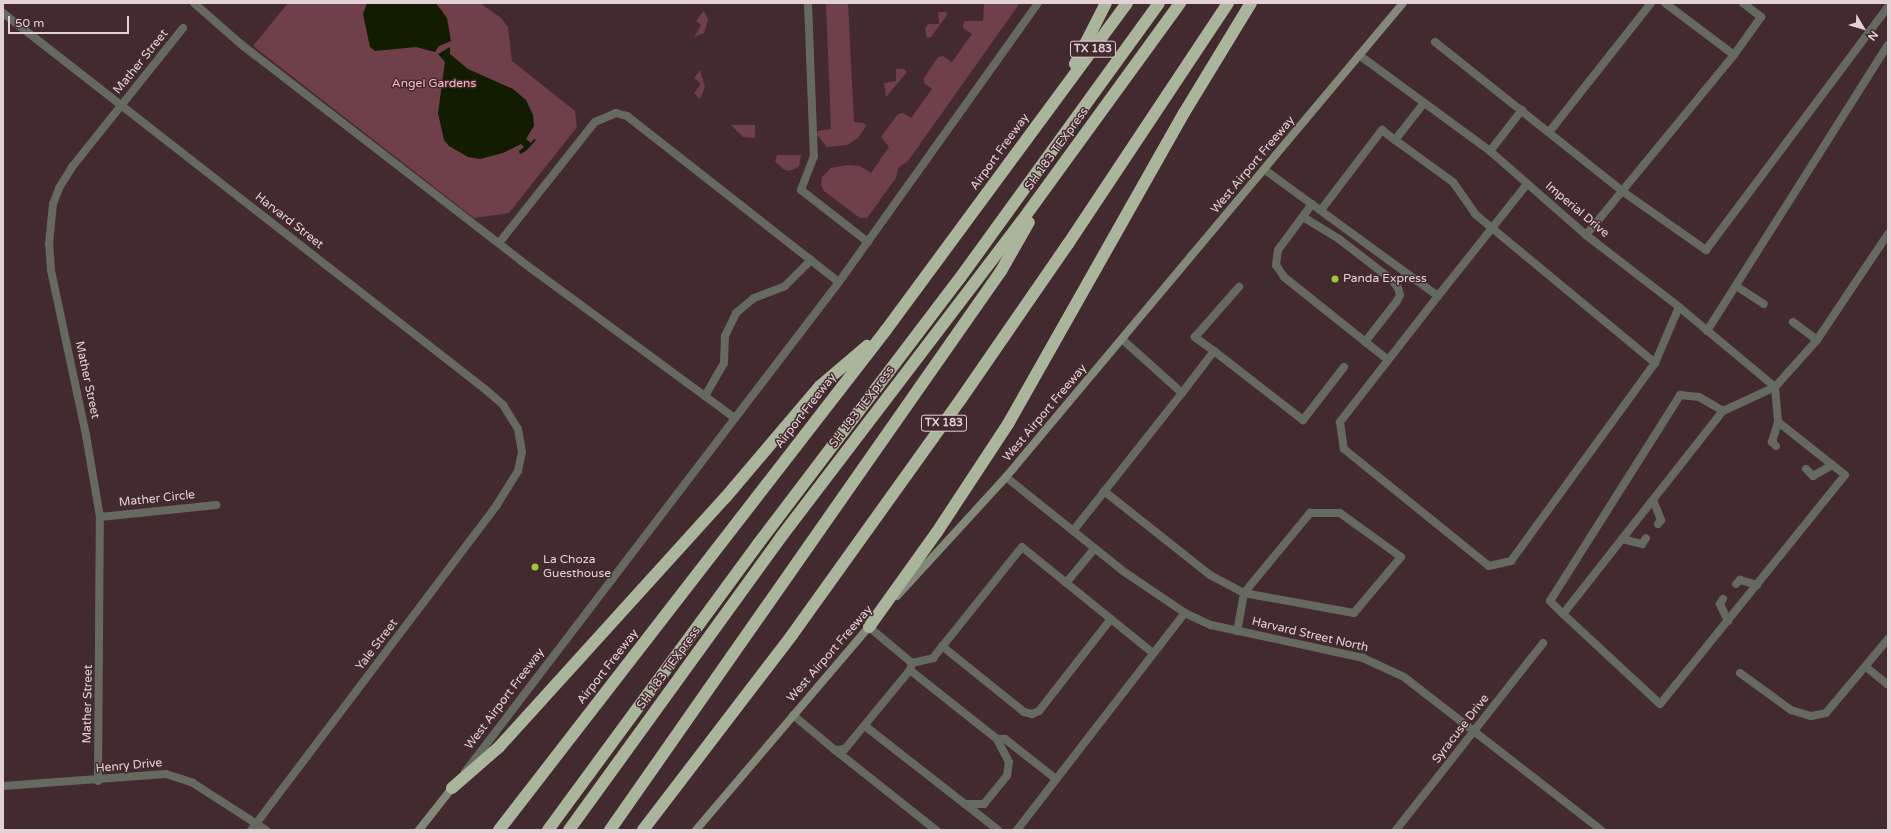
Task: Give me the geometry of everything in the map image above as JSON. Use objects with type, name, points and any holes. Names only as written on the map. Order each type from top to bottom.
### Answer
[{"type":"highway","points":[[1058,95],[1106,3]]},
{"type":"highway","name":"Airport Freeway","points":[[499,830],[886,330],[1127,3]]},
{"type":"highway","name":"SH 183 TEXpress","points":[[548,830],[758,544],[960,278],[1159,3]]},
{"type":"highway","name":"SH 183 TEXpress","points":[[569,830],[780,537],[1058,171],[1180,3]]},
{"type":"highway","name":"TX 183","points":[[643,830],[792,634],[961,399],[1094,206],[1228,3]]},
{"type":"highway","points":[[868,627],[937,532],[1008,424],[1184,113],[1251,3]]},
{"type":"highway","points":[[610,830],[1001,271],[1058,171]]},
{"type":"highway","points":[[452,788],[499,747],[725,498],[820,386],[886,330]]},
{"type":"main road","name":"West Airport Freeway","points":[[696,830],[868,627],[1006,477],[1123,340],[1403,3]]},
{"type":"main road","name":"West Airport Freeway","points":[[419,830],[452,788]]},
{"type":"street","points":[[194,3],[242,45],[498,243],[735,418]]},
{"type":"street","points":[[808,3],[814,156],[801,190],[868,242]]},
{"type":"street","name":"West Airport Freeway","points":[[452,788],[839,282],[1038,3]]},
{"type":"street","points":[[1550,131],[1651,3]]},
{"type":"street","points":[[1665,3],[1734,55]]},
{"type":"street","points":[[1586,235],[1734,55],[1761,17],[1743,3]]},
{"type":"street","points":[[1435,42],[1550,131],[1622,191],[1706,250],[1888,7]]},
{"type":"street","name":"Harvard Street","points":[[3,13],[503,405],[518,429],[522,452],[518,471]]},
{"type":"street","name":"Mather Street","points":[[98,781],[100,517],[86,435],[51,270],[49,244],[53,204],[59,188],[72,167],[183,28]]},
{"type":"street","points":[[1707,331],[1888,45]]},
{"type":"street","name":"Imperial Drive","points":[[1359,55],[1490,151],[1586,235],[1679,307],[1775,387]]},
{"type":"street","points":[[1395,140],[1424,103]]},
{"type":"street","points":[[1490,151],[1522,110]]},
{"type":"street","points":[[498,243],[595,122],[616,113],[627,116],[839,282]]},
{"type":"street","points":[[1321,210],[1382,130],[1454,182],[1475,214],[1655,363]]},
{"type":"street","points":[[1265,170],[1438,296]]},
{"type":"street","points":[[1527,184],[1493,230],[1438,296],[1340,422],[1344,449],[1489,566],[1511,561],[1655,363],[1679,307]]},
{"type":"street","points":[[1312,204],[1278,250],[1275,257],[1276,265],[1284,277],[1388,360]]},
{"type":"street","points":[[1303,216],[1339,239],[1392,280],[1398,288],[1400,295],[1397,301],[1365,342]]},
{"type":"street","points":[[1563,614],[1723,411],[1775,387],[1817,340],[1888,234]]},
{"type":"street","points":[[705,396],[724,363],[725,336],[736,313],[754,298],[785,286],[811,260]]},
{"type":"street","points":[[1736,286],[1764,304]]},
{"type":"street","points":[[1239,287],[1195,337],[1303,420],[1344,367]]},
{"type":"street","points":[[1793,322],[1817,340]]},
{"type":"street","points":[[1123,340],[1182,393]]},
{"type":"street","points":[[1073,531],[1214,351]]},
{"type":"street","points":[[1775,387],[1778,422],[1772,442],[1776,446]]},
{"type":"street","points":[[1723,411],[1699,397],[1680,395],[1550,602],[1660,704],[1845,475],[1778,422]]},
{"type":"street","points":[[1806,470],[1813,476],[1832,465]]},
{"type":"street","name":"Yale Street","points":[[251,830],[497,504],[518,471]]},
{"type":"street","name":"Harvard Street North","points":[[1006,477],[1153,593],[1185,613],[1211,624],[1237,631],[1345,654],[1381,665],[1430,695],[1601,830]]},
{"type":"street","points":[[1104,491],[1210,575],[1244,593],[1354,612],[1400,557],[1340,513],[1310,513],[1244,593],[1237,631]]},
{"type":"street","points":[[1653,500],[1661,520],[1658,524]]},
{"type":"street","name":"Mather Circle","points":[[100,517],[216,505]]},
{"type":"street","points":[[1622,539],[1642,544],[1646,538]]},
{"type":"street","points":[[835,750],[846,749],[911,667],[932,658],[1022,547],[1154,653]]},
{"type":"street","points":[[1066,583],[1095,548]]},
{"type":"street","points":[[1736,584],[1740,580],[1757,585]]},
{"type":"street","points":[[1723,599],[1720,604],[1728,621]]},
{"type":"street","points":[[1017,830],[1185,613]]},
{"type":"street","points":[[942,646],[1024,712],[1032,714],[1039,711],[1111,619]]},
{"type":"street","points":[[868,627],[911,667],[997,738],[1009,762],[1007,776],[984,804],[965,804]]},
{"type":"street","points":[[1740,673],[1791,710],[1811,716],[1826,713],[1888,639]]},
{"type":"street","name":"Syracuse Drive","points":[[1396,830],[1543,643]]},
{"type":"street","points":[[1866,667],[1888,685]]},
{"type":"street","points":[[793,715],[936,830]]},
{"type":"street","points":[[865,726],[998,830]]},
{"type":"street","points":[[997,738],[1005,739],[1056,779]]},
{"type":"street","name":"Henry Drive","points":[[3,786],[98,781],[166,774],[175,776],[201,788],[266,830]]},
{"type":"green space","name":"Angel Gardens","points":[[288,3],[480,3],[501,18],[508,27],[512,61],[575,111],[577,127],[509,213],[474,218],[253,46]]},
{"type":"green space","points":[[812,3],[848,3],[854,122],[864,123],[866,126],[858,138],[847,145],[827,147],[817,135],[818,131],[831,129],[826,4]]},
{"type":"green space","points":[[984,3],[1020,3],[908,161],[898,168],[896,178],[867,218],[860,218],[824,191],[821,184],[822,177],[831,168],[847,165],[860,166],[871,173],[889,147],[881,137],[898,114],[903,113],[911,118],[932,89],[924,83],[924,78],[938,57],[943,56],[952,62],[972,34],[963,28],[963,24],[965,21],[983,21]]},
{"type":"green space","points":[[704,11],[708,20],[704,33],[694,37],[701,25],[696,21]]},
{"type":"green space","points":[[938,12],[946,12],[947,15],[931,37],[927,38],[925,28],[928,24],[939,24]]},
{"type":"green space","points":[[896,69],[904,69],[907,72],[886,97],[884,83],[896,81]]},
{"type":"green space","points":[[700,70],[705,87],[700,99],[694,93],[701,84],[694,78]]},
{"type":"green space","points":[[731,125],[755,125],[755,138],[743,137]]},
{"type":"green space","points":[[777,155],[801,155],[799,167],[789,171],[783,169],[775,161]]},
{"type":"shaded area","points":[[367,3],[436,3],[447,18],[451,41],[439,46],[435,52],[416,47],[375,51],[370,47],[363,14]]},
{"type":"shaded area","points":[[450,47],[450,54],[468,69],[513,89],[526,100],[533,115],[534,126],[526,139],[531,143],[534,139],[536,140],[526,151],[520,154],[519,151],[524,147],[521,144],[503,153],[480,159],[468,157],[449,146],[444,140],[438,113],[445,62],[438,54]]},
{"type":"place","name":"Panda Express","points":[[1335,279]]},
{"type":"place","name":"La Choza Guesthouse","points":[[535,567]]}]
